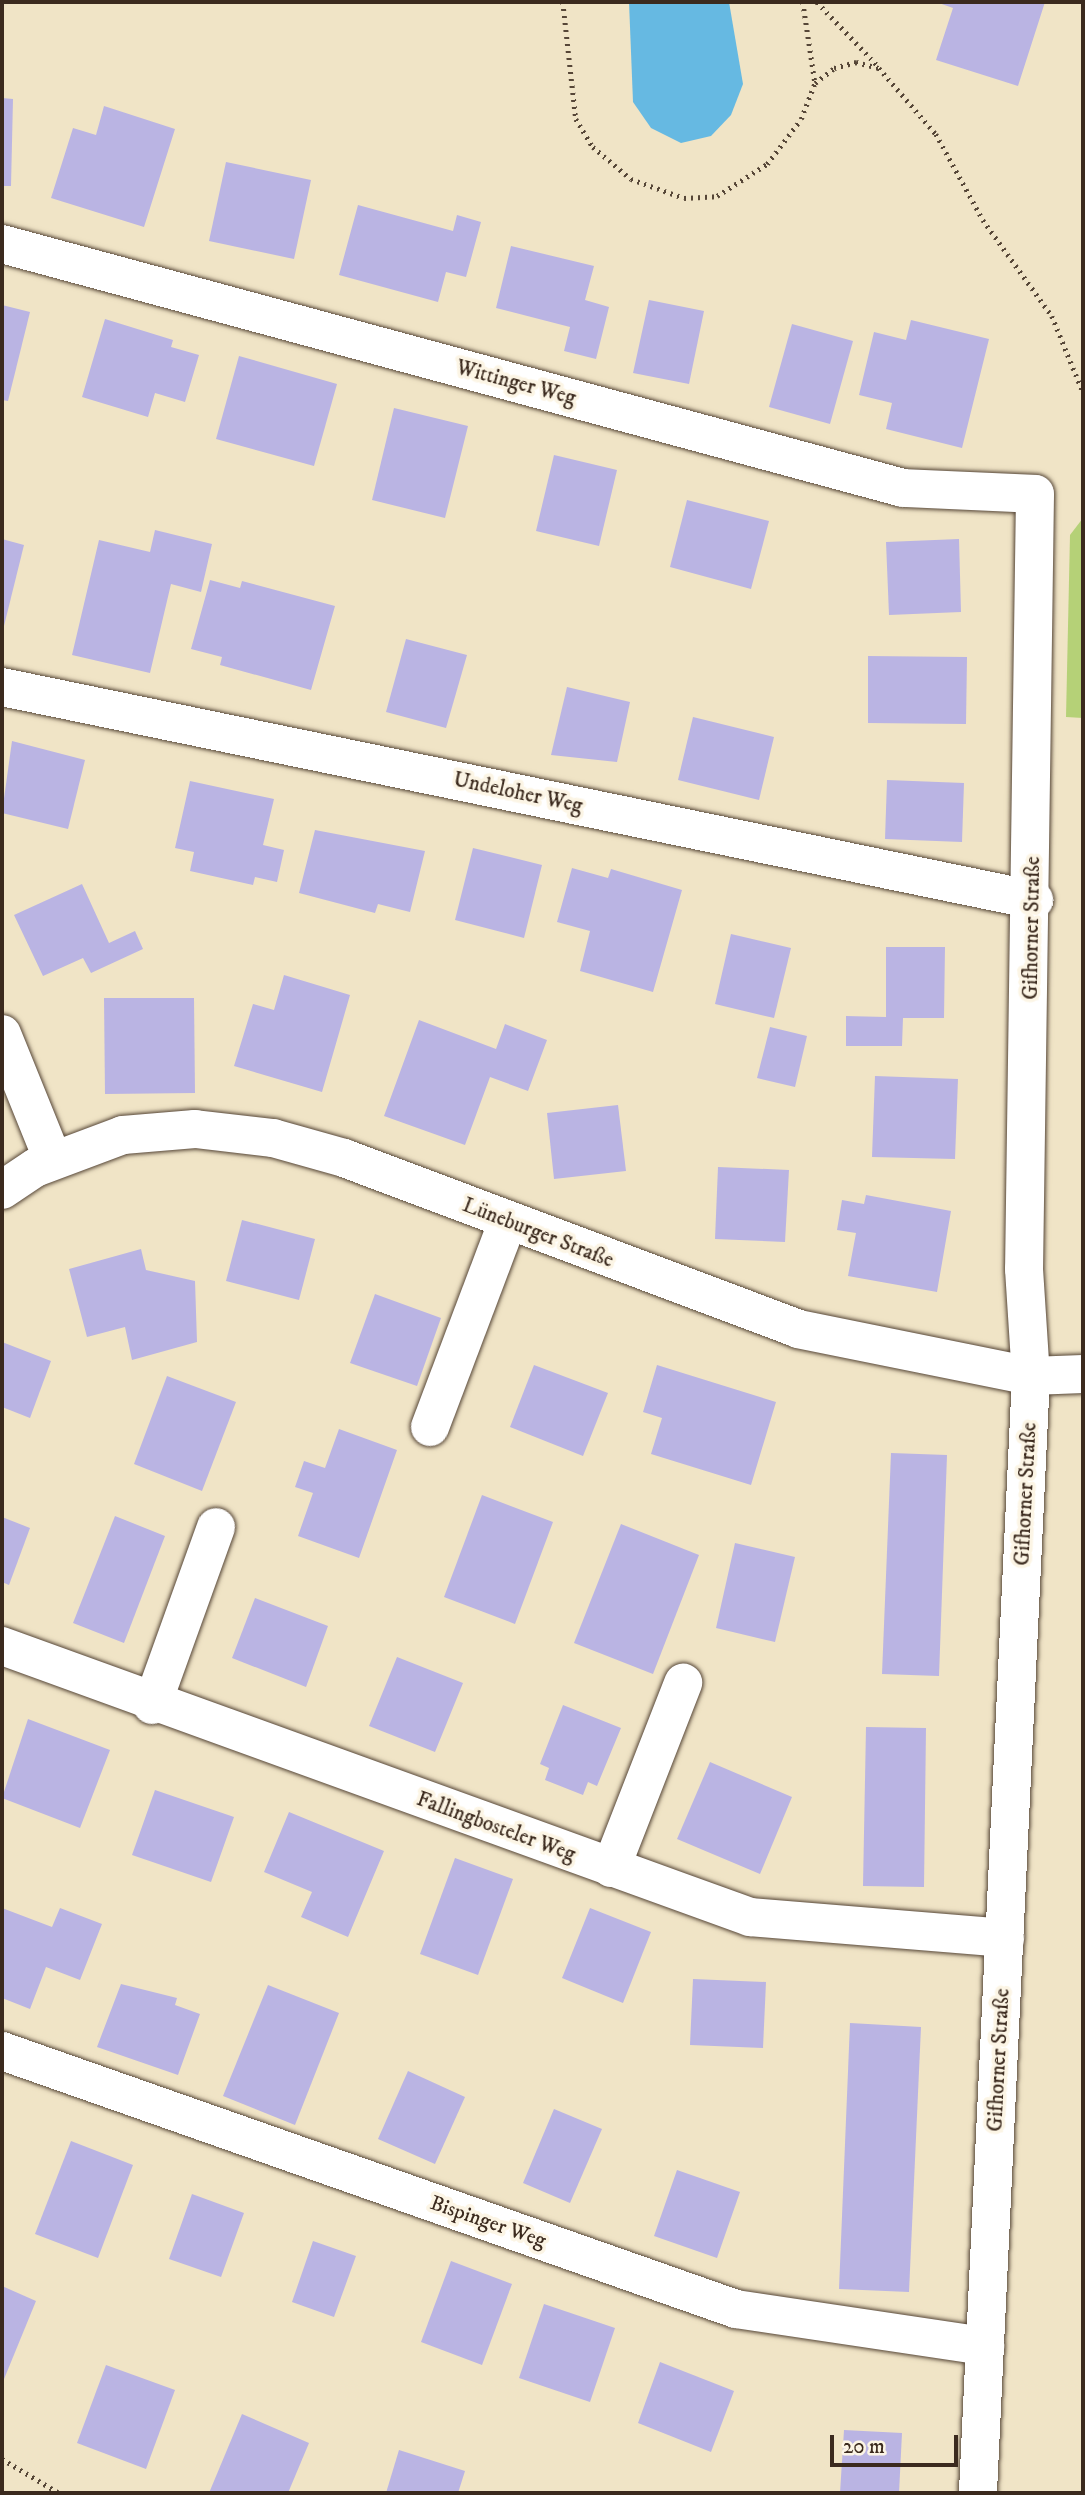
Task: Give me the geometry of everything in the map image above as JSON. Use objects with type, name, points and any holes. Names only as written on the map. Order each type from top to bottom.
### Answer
[{"type":"street","name":"Wittinger Weg","points":[[2,244],[903,488],[1035,494]]},
{"type":"street","name":"Gifhorner Straße","points":[[978,2493],[1031,1376],[1024,1269],[1034,900],[1035,494]]},
{"type":"street","name":"Undeloher Weg","points":[[2,687],[1034,900]]},
{"type":"street","points":[[2,1034],[53,1160]]},
{"type":"street","name":"Lüneburger Straße","points":[[2,1190],[53,1160],[123,1135],[232,1131],[344,1158],[798,1329],[1031,1376],[1083,1374]]},
{"type":"street","points":[[430,1427],[508,1221]]},
{"type":"street","points":[[152,1705],[216,1527]]},
{"type":"street","name":"Fallingbosteler Weg","points":[[2,1646],[152,1705],[750,1917],[1005,1938]]},
{"type":"street","points":[[611,1868],[683,1684]]},
{"type":"street","name":"Bispinger Weg","points":[[2,2051],[736,2309],[985,2346]]},
{"type":"path","points":[[563,2],[576,119],[608,163],[657,191],[718,196],[743,185],[786,143],[815,83],[803,2]]},
{"type":"path","points":[[817,2],[936,134],[983,220],[1052,316],[1083,392]]},
{"type":"path","points":[[815,83],[856,62],[879,68]]},
{"type":"path","points":[[2,2459],[59,2493]]},
{"type":"green space","points":[[1083,518],[1083,718],[1066,717],[1070,535]]},
{"type":"water","points":[[629,2],[729,2],[743,84],[731,115],[711,136],[681,143],[651,128],[633,102]]},
{"type":"building","points":[[936,2],[1045,2],[1018,86],[936,60],[953,8]]},
{"type":"building","points":[[2,98],[13,99],[11,186],[2,186]]},
{"type":"building","points":[[104,106],[175,129],[144,227],[51,198],[73,128],[96,135]]},
{"type":"building","points":[[226,162],[311,180],[294,259],[209,241]]},
{"type":"building","points":[[358,205],[453,231],[457,215],[481,222],[466,277],[446,272],[438,302],[339,275]]},
{"type":"building","points":[[511,246],[594,266],[585,300],[609,307],[596,359],[564,351],[570,327],[496,308]]},
{"type":"building","points":[[649,300],[704,311],[689,384],[633,373]]},
{"type":"building","points":[[2,305],[30,312],[8,401],[2,400]]},
{"type":"building","points":[[105,319],[173,340],[171,347],[199,355],[185,402],[155,393],[148,417],[82,397]]},
{"type":"building","points":[[911,320],[989,339],[962,448],[886,429],[892,403],[859,395],[874,332],[906,340]]},
{"type":"building","points":[[792,324],[853,341],[830,424],[769,407]]},
{"type":"building","points":[[239,356],[337,384],[314,466],[216,439]]},
{"type":"building","points":[[394,408],[468,426],[445,518],[372,500]]},
{"type":"building","points":[[554,455],[617,470],[599,546],[536,531]]},
{"type":"building","points":[[687,500],[769,521],[751,589],[670,567]]},
{"type":"building","points":[[155,530],[212,544],[201,592],[171,584],[150,673],[72,655],[99,540],[150,552]]},
{"type":"building","points":[[2,539],[24,545],[3,630],[2,630]]},
{"type":"building","points":[[959,539],[961,612],[889,615],[886,542]]},
{"type":"building","points":[[210,580],[240,588],[242,581],[335,606],[311,690],[220,665],[222,657],[191,649]]},
{"type":"building","points":[[406,639],[467,655],[446,728],[386,712]]},
{"type":"building","points":[[868,656],[967,657],[966,724],[868,723]]},
{"type":"building","points":[[567,687],[630,702],[617,762],[551,755]]},
{"type":"building","points":[[693,717],[774,737],[759,800],[678,780]]},
{"type":"building","points":[[12,741],[85,760],[68,829],[2,813]]},
{"type":"building","points":[[887,780],[964,783],[962,842],[885,839]]},
{"type":"building","points":[[190,781],[274,799],[263,845],[284,850],[277,882],[255,877],[253,885],[190,871],[194,852],[175,848]]},
{"type":"building","points":[[315,830],[425,851],[410,912],[378,904],[375,913],[299,893]]},
{"type":"building","points":[[473,848],[542,865],[524,938],[455,920]]},
{"type":"building","points":[[572,868],[608,878],[611,869],[682,890],[653,992],[580,971],[590,931],[557,922]]},
{"type":"building","points":[[82,884],[109,943],[135,931],[143,949],[91,973],[83,958],[43,976],[14,915]]},
{"type":"building","points":[[731,934],[791,948],[774,1018],[715,1004]]},
{"type":"building","points":[[886,947],[945,947],[944,1018],[903,1018],[902,1046],[846,1046],[846,1016],[886,1017]]},
{"type":"building","points":[[284,975],[350,995],[322,1092],[234,1066],[253,1004],[274,1010]]},
{"type":"building","points":[[104,998],[194,998],[195,1093],[105,1094]]},
{"type":"building","points":[[419,1020],[496,1049],[505,1024],[547,1040],[528,1091],[490,1077],[465,1145],[384,1116]]},
{"type":"building","points":[[770,1027],[807,1036],[795,1087],[757,1078]]},
{"type":"building","points":[[875,1076],[958,1079],[955,1159],[872,1157]]},
{"type":"building","points":[[618,1105],[626,1171],[554,1179],[547,1113]]},
{"type":"building","points":[[718,1167],[789,1170],[785,1242],[715,1239]]},
{"type":"building","points":[[866,1195],[951,1211],[937,1292],[848,1276],[856,1233],[837,1230],[842,1200],[864,1204]]},
{"type":"building","points":[[242,1220],[315,1239],[299,1300],[226,1281]]},
{"type":"building","points":[[141,1249],[146,1270],[195,1281],[197,1342],[132,1360],[125,1327],[87,1337],[69,1269]]},
{"type":"building","points":[[375,1294],[441,1318],[417,1386],[350,1363]]},
{"type":"building","points":[[2,1342],[51,1361],[30,1418],[2,1407]]},
{"type":"building","points":[[534,1365],[608,1393],[583,1456],[510,1427]]},
{"type":"building","points":[[657,1365],[776,1402],[751,1485],[651,1454],[662,1418],[643,1412]]},
{"type":"building","points":[[167,1376],[236,1402],[202,1491],[134,1464]]},
{"type":"building","points":[[339,1429],[397,1450],[359,1558],[298,1536],[313,1493],[295,1487],[304,1461],[325,1468]]},
{"type":"building","points":[[891,1453],[947,1455],[939,1676],[882,1674]]},
{"type":"building","points":[[482,1495],[553,1522],[515,1624],[444,1597]]},
{"type":"building","points":[[115,1516],[165,1536],[124,1643],[73,1623]]},
{"type":"building","points":[[2,1517],[30,1528],[9,1585],[2,1582]]},
{"type":"building","points":[[621,1524],[699,1555],[653,1674],[574,1643]]},
{"type":"building","points":[[735,1543],[795,1557],[775,1642],[716,1628]]},
{"type":"building","points":[[255,1598],[328,1626],[306,1687],[232,1658]]},
{"type":"building","points":[[397,1657],[463,1683],[435,1752],[369,1726]]},
{"type":"building","points":[[563,1705],[621,1728],[597,1786],[588,1782],[583,1795],[545,1780],[549,1768],[540,1764]]},
{"type":"building","points":[[28,1719],[110,1750],[80,1828],[2,1798]]},
{"type":"building","points":[[866,1727],[926,1728],[924,1887],[863,1886]]},
{"type":"building","points":[[710,1762],[792,1797],[760,1874],[677,1839]]},
{"type":"building","points":[[155,1790],[234,1817],[211,1882],[132,1855]]},
{"type":"building","points":[[289,1812],[384,1851],[348,1937],[301,1917],[312,1892],[264,1872]]},
{"type":"building","points":[[455,1858],[513,1879],[478,1975],[420,1954]]},
{"type":"building","points":[[2,1908],[52,1927],[60,1908],[102,1924],[80,1980],[46,1967],[30,2009],[2,1998]]},
{"type":"building","points":[[590,1908],[651,1932],[623,2003],[562,1978]]},
{"type":"building","points":[[693,1979],[766,1982],[763,2048],[690,2045]]},
{"type":"building","points":[[121,1984],[177,1998],[175,2005],[200,2014],[178,2075],[97,2047]]},
{"type":"building","points":[[268,1985],[339,2013],[295,2125],[223,2096]]},
{"type":"building","points":[[850,2023],[921,2027],[909,2292],[839,2289]]},
{"type":"building","points":[[408,2071],[465,2097],[435,2164],[378,2139]]},
{"type":"building","points":[[554,2109],[602,2129],[570,2203],[523,2183]]},
{"type":"building","points":[[71,2141],[133,2165],[98,2258],[35,2234]]},
{"type":"building","points":[[677,2170],[740,2192],[717,2258],[654,2236]]},
{"type":"building","points":[[192,2194],[244,2213],[221,2277],[169,2259]]},
{"type":"building","points":[[313,2241],[356,2256],[334,2317],[292,2302]]},
{"type":"building","points":[[451,2261],[512,2284],[482,2365],[421,2342]]},
{"type":"building","points":[[2,2286],[36,2301],[2,2384]]},
{"type":"building","points":[[544,2304],[615,2328],[590,2402],[519,2378]]},
{"type":"building","points":[[660,2362],[734,2391],[711,2452],[638,2423]]},
{"type":"building","points":[[106,2365],[175,2390],[146,2469],[77,2443]]},
{"type":"building","points":[[242,2414],[309,2443],[288,2493],[209,2493]]},
{"type":"building","points":[[844,2430],[902,2433],[899,2493],[840,2493]]},
{"type":"building","points":[[399,2450],[465,2471],[458,2493],[386,2493]]}]
